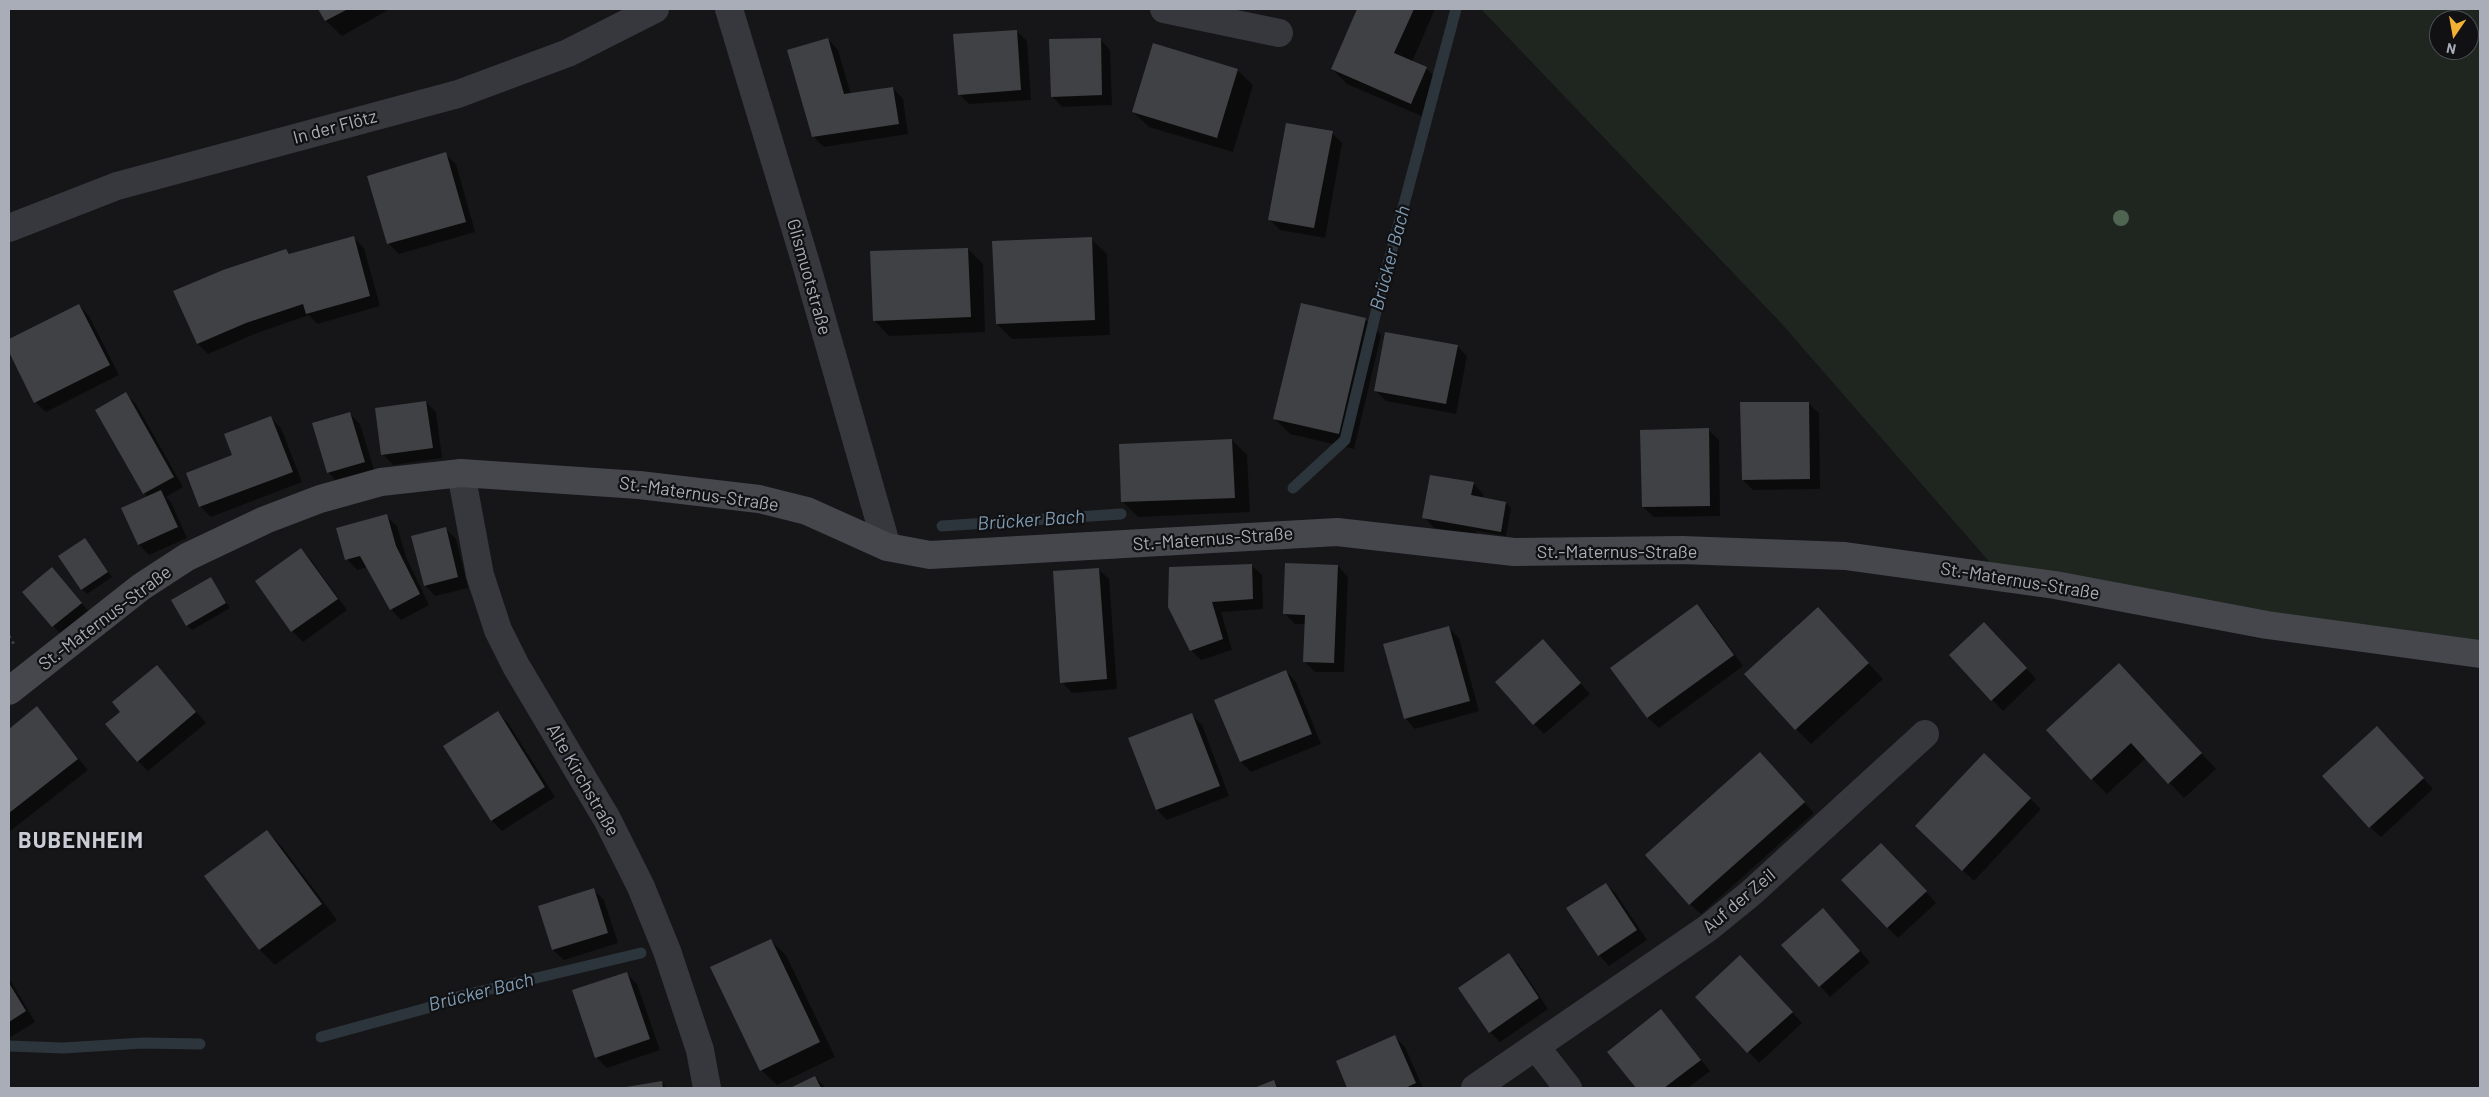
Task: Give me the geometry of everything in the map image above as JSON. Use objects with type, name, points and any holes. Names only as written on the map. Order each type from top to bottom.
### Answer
[{"type":"street","name":"In der Flötz","points":[[9,228],[117,186],[458,94],[568,53],[656,9]]},
{"type":"street","name":"Glismuotstraße","points":[[729,9],[807,267],[887,547]]},
{"type":"street","points":[[1164,9],[1279,33]]},
{"type":"street","name":"St.-Maternus-Straße","points":[[9,692],[141,587],[187,557],[266,520],[320,499],[381,482],[461,473],[639,484],[759,499],[807,512],[887,547],[930,555],[1337,532],[1514,552],[1682,550],[1845,556],[2055,585],[2267,625],[2480,654]]},
{"type":"street","name":"Alte Kirchstraße","points":[[461,473],[480,575],[498,630],[516,666],[607,819],[641,887],[670,960],[700,1050],[708,1088]]},
{"type":"street","name":"Auf der Zeil","points":[[1475,1088],[1723,916],[1751,893],[1926,734]]},
{"type":"street","points":[[1536,1047],[1568,1088]]},
{"type":"shaded area","points":[[1481,9],[2480,9],[2480,650],[2000,574],[1781,323]]},
{"type":"building","points":[[318,9],[348,9],[325,21]]},
{"type":"building","points":[[1357,9],[1414,9],[1394,53],[1427,67],[1411,104],[1331,69]]},
{"type":"building","points":[[1017,30],[1021,90],[958,95],[953,34]]},
{"type":"building","points":[[828,38],[844,94],[893,87],[899,124],[812,137],[787,50]]},
{"type":"building","points":[[1101,38],[1102,95],[1051,97],[1049,39]]},
{"type":"building","points":[[1153,43],[1238,69],[1217,138],[1132,112]]},
{"type":"building","points":[[1286,123],[1333,131],[1314,228],[1268,220]]},
{"type":"building","points":[[446,152],[466,222],[387,244],[367,176]]},
{"type":"building","points":[[354,236],[370,296],[306,314],[303,304],[246,323],[197,344],[173,291],[223,270],[286,249],[289,254]]},
{"type":"building","points":[[1092,237],[1095,320],[996,324],[992,241]]},
{"type":"building","points":[[968,248],[971,317],[873,321],[870,251]]},
{"type":"building","points":[[1301,303],[1366,318],[1339,434],[1273,419]]},
{"type":"building","points":[[79,304],[110,365],[34,403],[9,352],[9,339]]},
{"type":"building","points":[[1385,332],[1458,345],[1446,404],[1374,391]]},
{"type":"building","points":[[126,392],[174,477],[143,494],[95,410]]},
{"type":"building","points":[[426,401],[433,448],[381,455],[375,408]]},
{"type":"building","points":[[1740,402],[1809,402],[1810,479],[1742,480]]},
{"type":"building","points":[[350,412],[365,462],[327,473],[312,423]]},
{"type":"building","points":[[271,416],[293,472],[199,507],[186,473],[232,455],[224,434]]},
{"type":"building","points":[[1709,428],[1710,506],[1642,507],[1640,430]]},
{"type":"building","points":[[1232,439],[1235,498],[1121,502],[1119,444]]},
{"type":"building","points":[[1430,475],[1474,482],[1471,495],[1506,502],[1501,532],[1422,518]]},
{"type":"building","points":[[161,490],[178,527],[138,545],[121,508]]},
{"type":"building","points":[[387,514],[396,546],[420,594],[390,610],[360,556],[345,560],[336,528]]},
{"type":"building","points":[[446,527],[458,577],[424,586],[411,536]]},
{"type":"building","points":[[85,538],[108,572],[81,590],[58,556]]},
{"type":"building","points":[[301,548],[338,599],[291,632],[255,581]]},
{"type":"building","points":[[1285,563],[1338,565],[1334,663],[1303,662],[1305,615],[1283,614]]},
{"type":"building","points":[[1252,564],[1253,599],[1212,602],[1223,639],[1190,651],[1168,607],[1169,567]]},
{"type":"building","points":[[52,567],[82,603],[52,627],[22,592]]},
{"type":"building","points":[[1099,568],[1107,679],[1060,683],[1053,571]]},
{"type":"building","points":[[211,577],[226,603],[186,626],[171,600]]},
{"type":"building","points":[[1697,604],[1734,655],[1647,718],[1610,668]]},
{"type":"building","points":[[1818,607],[1869,663],[1795,730],[1744,674]]},
{"type":"building","points":[[1984,622],[2027,668],[1991,701],[1949,655]]},
{"type":"building","points":[[1449,626],[1470,701],[1404,719],[1383,644]]},
{"type":"building","points":[[1543,639],[1581,683],[1533,725],[1495,682]]},
{"type":"building","points":[[2119,663],[2202,753],[2168,784],[2131,743],[2091,780],[2046,730]]},
{"type":"building","points":[[157,665],[196,712],[137,762],[105,724],[120,712],[112,702]]},
{"type":"building","points":[[1286,670],[1312,734],[1240,762],[1214,700]]},
{"type":"building","points":[[37,706],[78,759],[9,813],[9,729]]},
{"type":"building","points":[[498,711],[545,787],[491,821],[443,746]]},
{"type":"building","points":[[1192,713],[1220,786],[1156,810],[1128,738]]},
{"type":"building","points":[[2377,726],[2424,778],[2369,828],[2322,776]]},
{"type":"building","points":[[1760,752],[1805,802],[1689,905],[1645,855]]},
{"type":"building","points":[[1984,753],[2031,798],[1962,871],[1915,826]]},
{"type":"building","points":[[267,830],[322,904],[259,950],[204,876]]},
{"type":"building","points":[[1881,843],[1927,891],[1887,928],[1841,880]]},
{"type":"building","points":[[1606,883],[1637,930],[1598,956],[1566,908]]},
{"type":"building","points":[[594,888],[608,933],[552,950],[538,906]]},
{"type":"building","points":[[1823,908],[1860,951],[1819,987],[1781,945]]},
{"type":"building","points":[[771,939],[820,1042],[760,1071],[710,967]]},
{"type":"building","points":[[1509,953],[1539,998],[1489,1033],[1458,988]]},
{"type":"building","points":[[1740,955],[1793,1012],[1747,1053],[1695,997]]},
{"type":"building","points":[[627,972],[650,1039],[595,1058],[572,990]]},
{"type":"building","points":[[9,983],[26,1011],[9,1022]]},
{"type":"building","points":[[1661,1009],[1701,1060],[1664,1088],[1636,1088],[1607,1052]]},
{"type":"building","points":[[1395,1035],[1416,1083],[1405,1088],[1347,1088],[1336,1061]]},
{"type":"building","points":[[815,1076],[821,1088],[790,1088]]},
{"type":"building","points":[[1274,1080],[1277,1088],[1254,1088]]},
{"type":"building","points":[[662,1081],[663,1088],[626,1088],[626,1087]]},
{"type":"waterway","name":"Brücker Bach","points":[[1293,488],[1345,440],[1383,283],[1456,9]]},
{"type":"waterway","name":"Brücker Bach","points":[[942,526],[1121,514]]},
{"type":"waterway","name":"Brücker Bach","points":[[321,1037],[427,1008],[457,997],[641,953]]},
{"type":"waterway","name":"Brücker Bach","points":[[9,1046],[63,1048],[143,1043],[200,1044]]},
{"type":"district","name":"BUBENHEIM","points":[[81,841]]}]
